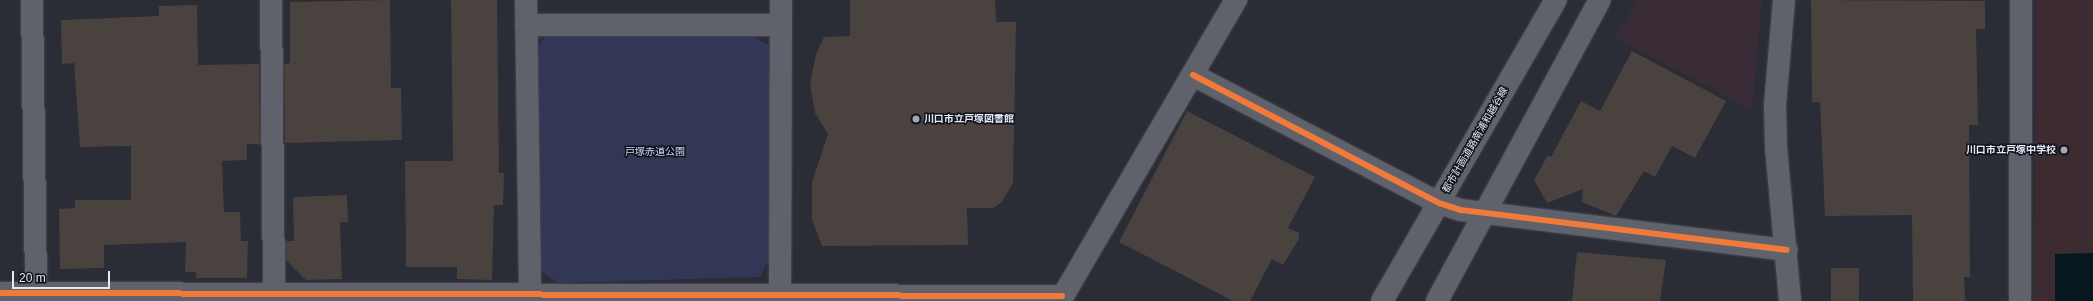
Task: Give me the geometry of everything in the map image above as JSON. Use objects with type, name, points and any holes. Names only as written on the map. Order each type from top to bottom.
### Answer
[{"type":"street","points":[[32,0],[36,293]]},
{"type":"street","points":[[271,0],[274,298]]},
{"type":"street","points":[[526,0],[526,25],[544,298]]},
{"type":"street","points":[[780,298],[781,0]]},
{"type":"street","points":[[0,292],[274,298],[1061,299],[1236,0]]},
{"type":"street","name":"都市計画道路南浦和越谷線","points":[[1382,301],[1556,0]]},
{"type":"street","points":[[1437,301],[1600,0]]},
{"type":"street","points":[[1784,0],[1775,106],[1790,301]]},
{"type":"street","points":[[2020,301],[2021,0]]},
{"type":"street","points":[[526,25],[781,25]]},
{"type":"street","points":[[1193,75],[1439,203],[1461,210],[1787,250]]},
{"type":"shaded area","points":[[1636,0],[1762,0],[1752,110],[1615,38]]},
{"type":"shaded area","name":"川口市立戸塚中学校","points":[[2036,0],[2093,0],[2093,301],[2034,301]]},
{"type":"shaded area","points":[[2093,253],[2093,301],[2055,301],[2055,254]]},
{"type":"green space","name":"戸塚赤道公園","points":[[548,34],[752,36],[770,46],[771,256],[760,277],[558,283],[541,271],[538,47]]},
{"type":"building","points":[[390,0],[391,88],[401,88],[402,140],[285,143],[284,64],[290,63],[290,2]]},
{"type":"building","points":[[451,0],[497,0],[499,173],[504,173],[503,205],[494,205],[492,280],[457,279],[457,267],[406,267],[405,161],[453,161]]},
{"type":"building","name":"川口市立戸塚図書館","points":[[850,0],[995,0],[996,22],[1016,22],[1013,183],[1001,203],[993,208],[967,208],[968,245],[822,246],[812,219],[812,182],[828,134],[815,113],[810,84],[816,54],[824,37],[850,36]]},
{"type":"building","points":[[1811,0],[1985,1],[1985,29],[1976,29],[1978,125],[1969,125],[1970,277],[1964,277],[1965,301],[1913,301],[1912,215],[1825,216],[1820,102],[1812,102]]},
{"type":"building","points":[[197,5],[198,65],[259,64],[260,144],[247,144],[247,160],[222,161],[224,212],[240,212],[241,241],[248,241],[247,278],[196,278],[196,272],[185,272],[186,242],[104,245],[104,268],[60,269],[59,209],[75,208],[75,200],[131,200],[131,146],[80,147],[74,63],[62,64],[61,20],[159,16],[159,6]]},
{"type":"building","points":[[1632,51],[1726,101],[1695,158],[1672,146],[1655,177],[1644,171],[1616,216],[1582,202],[1583,189],[1547,203],[1534,180],[1548,155],[1551,157],[1581,101],[1600,111]]},
{"type":"building","points":[[1187,111],[1315,177],[1288,228],[1299,233],[1299,239],[1283,265],[1272,259],[1250,301],[1233,301],[1119,242]]},
{"type":"building","points":[[347,195],[348,222],[340,222],[342,279],[306,280],[286,260],[286,241],[294,241],[293,197]]},
{"type":"building","points":[[1577,252],[1666,260],[1660,301],[1572,301]]},
{"type":"building","points":[[1831,268],[1859,268],[1859,301],[1831,301]]},
{"type":"cycle path","points":[[1193,75],[1439,203],[1461,210],[1787,250]]},
{"type":"cycle path","points":[[0,293],[1062,296]]},
{"type":"place","name":"川口市立戸塚図書館","points":[[916,119]]},
{"type":"place","name":"川口市立戸塚中学校","points":[[2064,150]]}]
